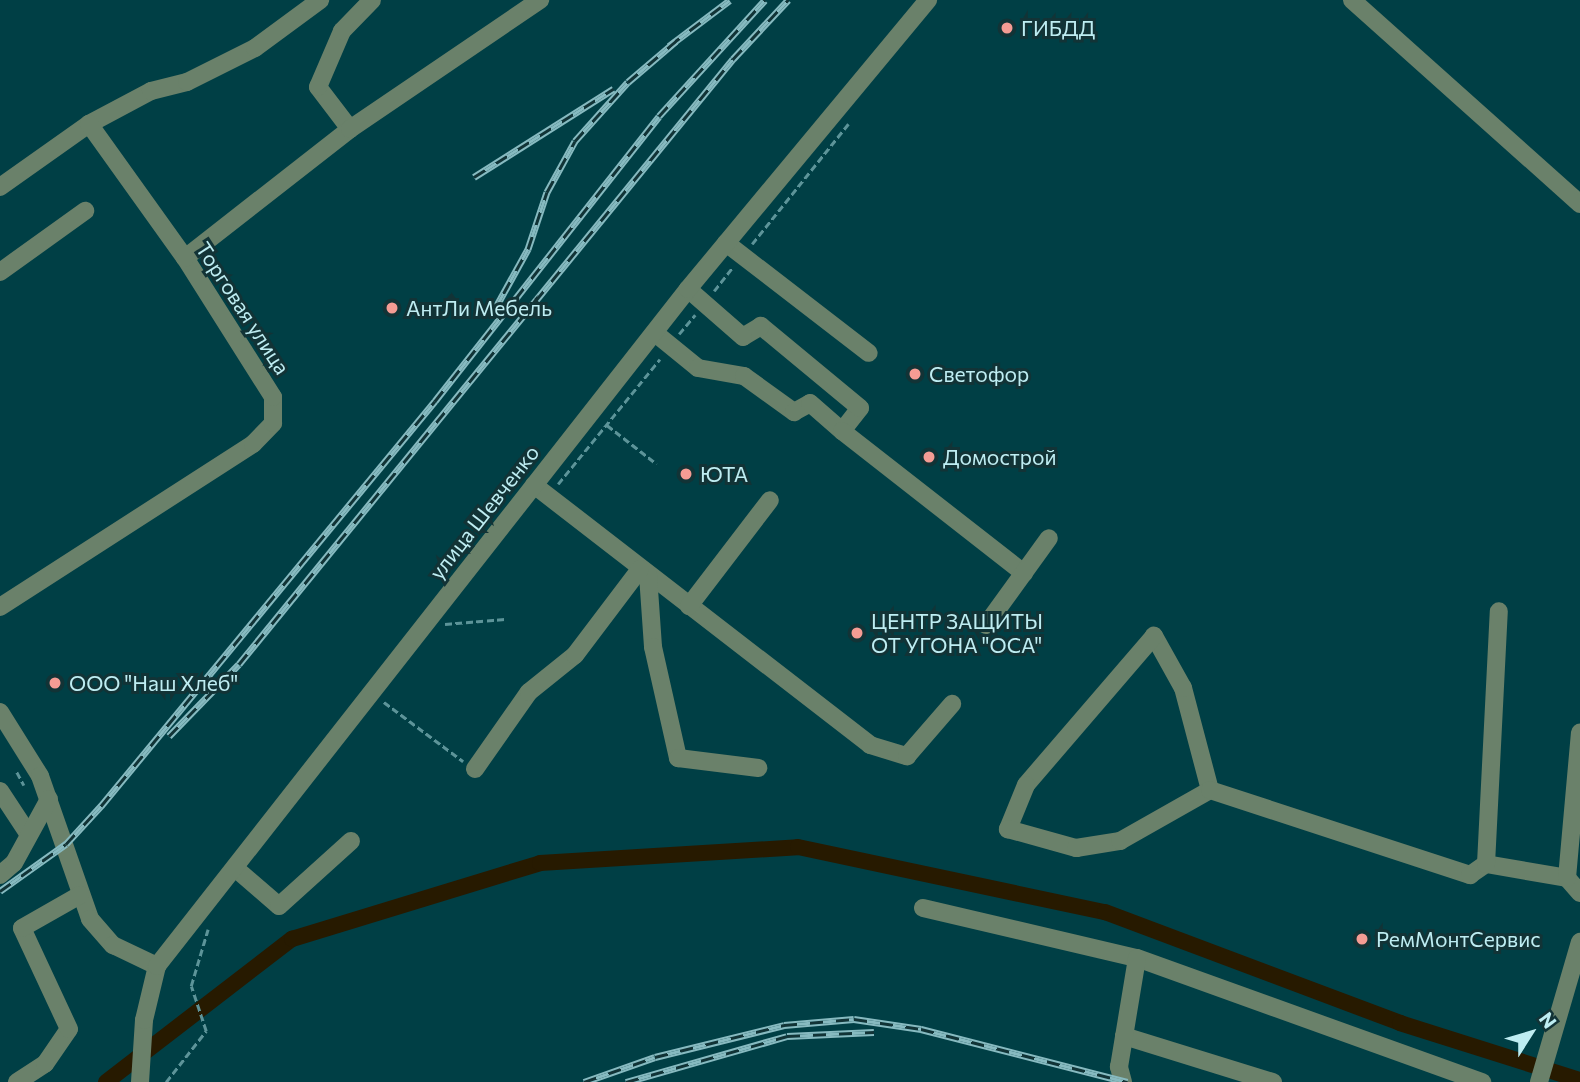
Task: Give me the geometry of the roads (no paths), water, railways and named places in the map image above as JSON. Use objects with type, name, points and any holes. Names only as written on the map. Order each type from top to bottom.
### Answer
[{"type":"street","points":[[0,187],[89,124],[151,91],[187,82],[256,48],[320,0]]},
{"type":"street","points":[[349,129],[318,87],[342,30],[372,0]]},
{"type":"street","points":[[185,258],[349,129],[540,0]]},
{"type":"street","name":"улица Шевченко","points":[[140,1082],[144,1020],[157,966],[688,289],[928,0]]},
{"type":"street","points":[[1352,0],[1580,204]]},
{"type":"street","name":"Торговая улица","points":[[0,607],[253,444],[273,423],[273,397],[185,258],[89,124]]},
{"type":"street","points":[[0,272],[85,211]]},
{"type":"street","points":[[726,243],[869,353]]},
{"type":"street","points":[[688,289],[743,337],[761,326],[860,408],[842,430]]},
{"type":"street","points":[[654,332],[698,368],[744,376],[794,412],[810,404],[1024,573]]},
{"type":"street","points":[[534,485],[570,526],[644,572],[870,746],[907,756],[952,704]]},
{"type":"street","points":[[689,607],[770,499]]},
{"type":"street","points":[[986,625],[1049,538]]},
{"type":"street","points":[[644,572],[653,647],[678,758],[758,768]]},
{"type":"street","points":[[475,769],[529,692],[575,655],[644,572]]},
{"type":"street","points":[[1486,864],[1499,611]]},
{"type":"street","points":[[1210,790],[1183,688],[1154,636],[1026,785],[1009,829],[1076,848],[1120,841],[1210,790],[1470,875],[1486,864],[1566,878],[1580,894]]},
{"type":"street","points":[[0,712],[40,776],[90,919],[113,945],[157,966]]},
{"type":"street","points":[[1566,878],[1580,733]]},
{"type":"street","points":[[0,791],[27,832]]},
{"type":"street","points":[[0,874],[14,863],[27,832],[48,799]]},
{"type":"street","points":[[235,868],[279,906],[351,842]]},
{"type":"street","points":[[17,1082],[45,1065],[69,1029],[22,928],[80,895]]},
{"type":"street","points":[[923,908],[1138,958],[1482,1082]]},
{"type":"street","points":[[1539,1082],[1580,942]]},
{"type":"street","points":[[1123,1082],[1119,1067],[1138,958]]},
{"type":"street","points":[[1124,1036],[1273,1082]]},
{"type":"waterway","points":[[106,1082],[292,939],[540,863],[798,847],[1105,912],[1400,1023],[1580,1080]]},
{"type":"railway","points":[[669,46],[730,0]]},
{"type":"railway","points":[[0,891],[66,844],[101,806],[435,401],[659,116],[765,0]]},
{"type":"railway","points":[[169,736],[239,664],[733,59],[788,0]]},
{"type":"railway","points":[[491,316],[528,249],[547,192],[575,141],[628,82],[676,41]]},
{"type":"railway","points":[[474,177],[613,89]]},
{"type":"railway","points":[[584,1082],[655,1057],[784,1025],[854,1019],[921,1029],[1127,1082]]},
{"type":"railway","points":[[626,1082],[787,1036],[874,1032]]},
{"type":"place","name":"ГИБДД","points":[[1007,28]]},
{"type":"place","name":"АнтЛи Мебель","points":[[392,308]]},
{"type":"place","name":"Светофор","points":[[915,374]]},
{"type":"place","name":"Домострой","points":[[929,457]]},
{"type":"place","name":"ЮТА","points":[[686,474]]},
{"type":"place","name":"ЦЕНТР ЗАЩИТЫ ОТ УГОНА \"ОСА\"","points":[[857,633]]},
{"type":"place","name":"ООО \"Наш Хлеб\"","points":[[55,683]]},
{"type":"place","name":"РемМонтСервис","points":[[1362,939]]}]
